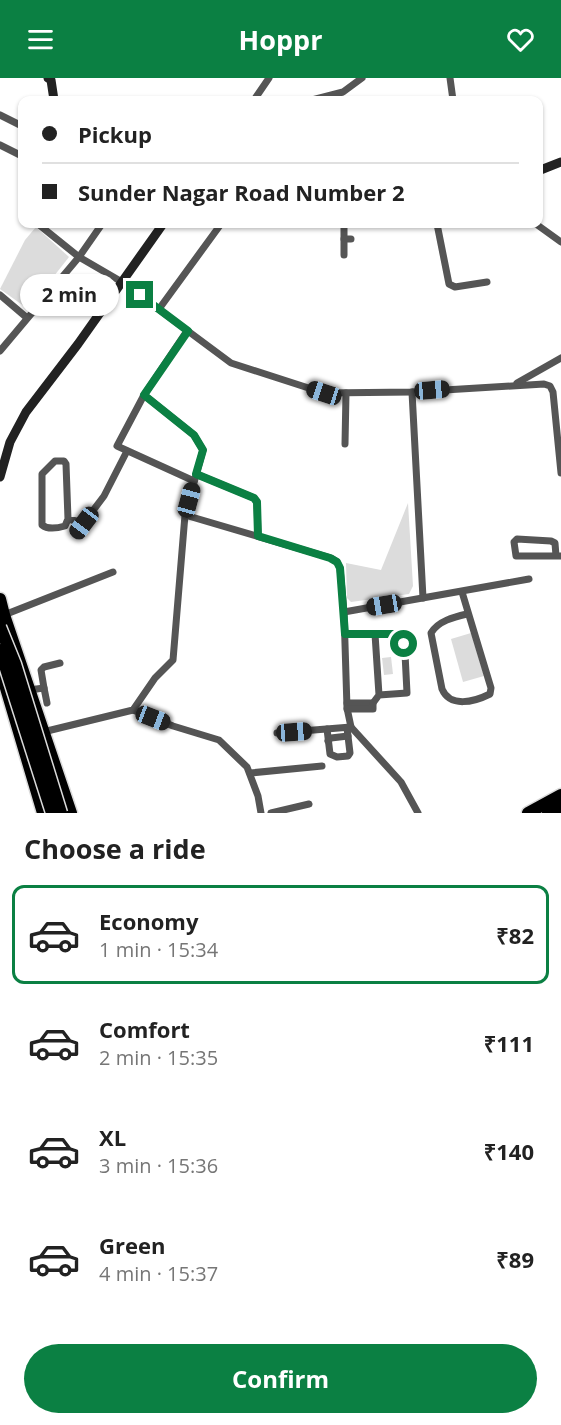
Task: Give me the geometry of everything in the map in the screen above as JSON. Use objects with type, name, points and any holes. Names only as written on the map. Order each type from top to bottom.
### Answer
[{"type":"highway","points":[[0,599],[2,621],[61,813]]},
{"type":"highway","points":[[2,621],[30,690],[71,813]]},
{"type":"highway","points":[[0,650],[52,813]]},
{"type":"highway","points":[[0,668],[43,813]]},
{"type":"highway","points":[[528,813],[561,795]]},
{"type":"highway","points":[[548,813],[561,807]]},
{"type":"main road","points":[[48,78],[51,80],[53,96]]},
{"type":"main road","points":[[543,169],[561,162]]},
{"type":"main road","points":[[0,477],[10,442],[26,412],[160,228]]},
{"type":"street","points":[[257,96],[269,78]]},
{"type":"street","points":[[332,96],[343,92],[354,80],[362,78]]},
{"type":"street","points":[[450,78],[452,96]]},
{"type":"street","points":[[0,115],[18,124]]},
{"type":"street","points":[[0,145],[18,154]]},
{"type":"street","points":[[43,228],[79,257],[122,282],[231,363],[324,393],[412,392],[515,384],[550,386],[559,430],[561,473]]},
{"type":"street","points":[[0,351],[26,317],[79,257],[99,228]]},
{"type":"street","points":[[159,309],[218,228]]},
{"type":"street","points":[[344,255],[347,239],[345,228]]},
{"type":"street","points":[[438,228],[449,284],[455,287],[487,282]]},
{"type":"street","points":[[542,228],[561,242]]},
{"type":"street","points":[[0,295],[26,317]]},
{"type":"street","points":[[188,331],[144,395],[117,446],[195,478],[254,498],[257,502],[258,536]]},
{"type":"street","points":[[515,384],[561,358]]},
{"type":"street","points":[[412,392],[423,598]]},
{"type":"street","points":[[345,444],[346,393]]},
{"type":"street","points":[[133,710],[155,678],[173,660],[185,515],[203,450],[194,435],[144,395]]},
{"type":"street","points":[[76,533],[104,496],[127,451]]},
{"type":"street","points":[[55,460],[64,461],[66,464],[68,519],[65,526],[45,528],[42,525],[42,474],[55,460]]},
{"type":"street","points":[[185,515],[337,562],[340,568],[344,612],[350,753],[348,756],[333,757],[330,754],[327,729]]},
{"type":"street","points":[[68,519],[84,523]]},
{"type":"street","points":[[517,540],[551,540],[555,543],[558,556],[516,556],[514,542],[517,540]]},
{"type":"street","points":[[2,621],[113,572]]},
{"type":"street","points":[[344,612],[529,579]]},
{"type":"street","points":[[462,592],[491,688],[490,694],[482,699],[464,702],[445,697],[431,633],[435,627],[453,617],[468,614]]},
{"type":"street","points":[[345,634],[404,634],[407,693],[379,695]]},
{"type":"street","points":[[347,706],[373,706],[379,695],[375,634]]},
{"type":"street","points":[[47,704],[41,670],[60,663]]},
{"type":"street","points":[[30,690],[44,688]]},
{"type":"street","points":[[19,736],[133,710],[219,740],[248,767],[261,813]]},
{"type":"street","points":[[277,733],[327,729],[348,730],[401,782],[418,813]]},
{"type":"street","points":[[328,741],[348,730]]},
{"type":"street","points":[[250,773],[322,766]]},
{"type":"street","points":[[271,813],[309,804]]},
{"type":"shaded area","points":[[37,228],[69,257],[28,309],[0,289],[25,240]]},
{"type":"shaded area","points":[[408,503],[413,586],[409,594],[351,602],[347,598],[346,563],[381,570]]},
{"type":"shaded area","points":[[471,633],[484,676],[463,682],[451,639]]},
{"type":"shaded area","points":[[391,657],[393,674],[384,675],[382,658]]},
{"type":"route","points":[[140,295],[188,331],[144,395],[194,435],[203,450],[196,474],[254,498],[257,502],[258,536],[337,562],[340,568],[345,634],[404,634],[404,644]]}]
